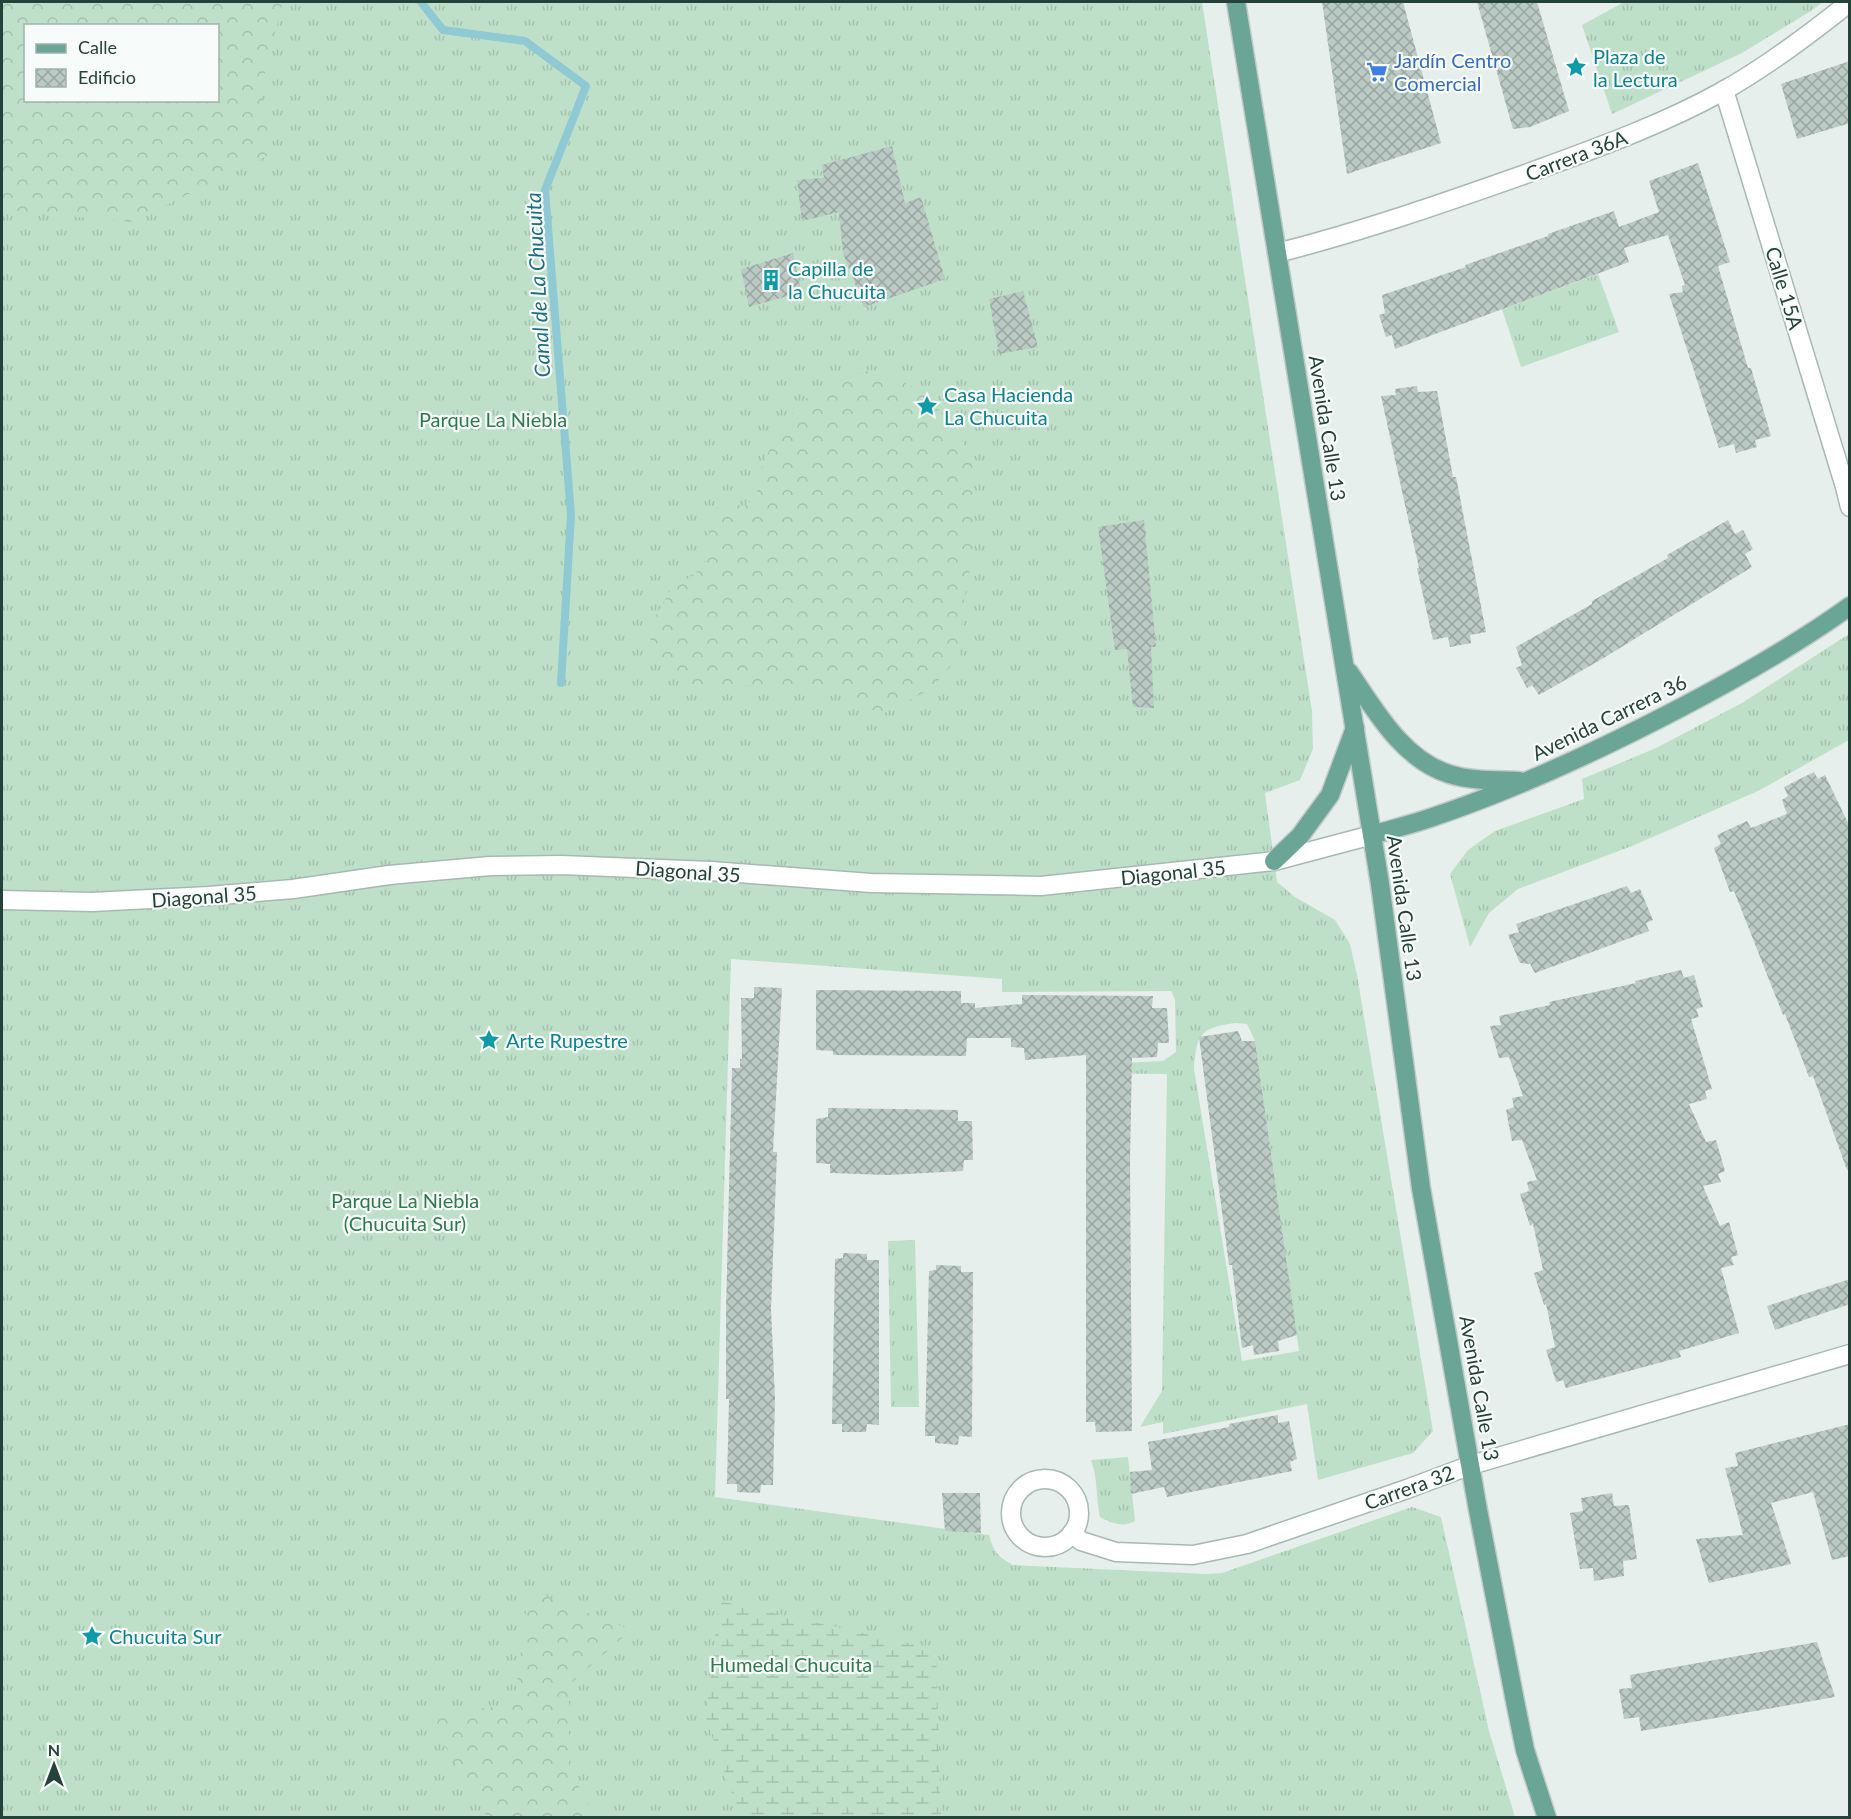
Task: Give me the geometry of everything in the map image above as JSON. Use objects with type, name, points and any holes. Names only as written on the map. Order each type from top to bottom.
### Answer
[{"type":"main road","name":"Avenida Calle 13","points":[[1236,2],[1355,726],[1384,912],[1421,1188],[1525,1750],[1547,1818]]},
{"type":"main road","name":"Avenida Carrera 36","points":[[1372,835],[1432,818],[1609,745],[1731,681],[1804,639],[1850,606]]},
{"type":"main road","points":[[1344,666],[1403,745],[1423,761],[1448,773],[1475,779],[1526,781]]},
{"type":"main road","points":[[1274,861],[1300,836],[1330,795],[1355,726]]},
{"type":"street","name":"Carrera 36A","points":[[1277,254],[1382,224],[1564,160],[1680,113],[1724,90],[1796,42],[1850,2]]},
{"type":"street","name":"Calle 15A","points":[[1724,90],[1847,489],[1850,507]]},
{"type":"street","name":"Diagonal 35","points":[[2,900],[92,902],[209,896],[293,889],[389,874],[490,866],[561,865],[640,867],[871,883],[1041,886],[1274,861],[1372,835]]},
{"type":"street","name":"Carrera 32","points":[[1072,1533],[1081,1541],[1116,1552],[1193,1555],[1247,1544],[1471,1465],[1850,1354]]},
{"type":"green space","points":[[2,2],[1202,2],[1312,711],[1313,749],[1300,780],[1265,793],[1277,882],[1295,897],[1335,920],[1350,944],[1433,1431],[1413,1453],[1318,1480],[1307,1404],[1163,1434],[1163,1422],[1140,1427],[1162,1391],[1167,1074],[1085,1073],[1104,1064],[1163,1061],[1176,1052],[1175,999],[1171,991],[1002,992],[1002,979],[731,959],[715,1497],[989,1535],[997,1553],[1013,1565],[1206,1574],[1222,1573],[1412,1507],[1441,1517],[1489,1731],[1515,1817],[2,1818]],"holes":[[[1236,1023],[1247,1024],[1255,1041],[1299,1351],[1242,1361],[1194,1069],[1196,1048],[1203,1034],[1215,1027]]]},
{"type":"green space","points":[[2,2],[283,2],[261,88],[271,154],[131,222],[8,210],[2,212]]},
{"type":"green space","points":[[1624,2],[1823,2],[1742,53],[1612,114],[1582,25]]},
{"type":"green space","points":[[1598,274],[1619,332],[1521,367],[1502,309]]},
{"type":"green space","points":[[869,370],[884,372],[917,389],[954,425],[972,460],[973,551],[963,606],[959,656],[931,689],[880,715],[843,690],[746,685],[693,695],[659,661],[647,631],[671,589],[695,574],[709,557],[710,540],[707,515],[726,502],[743,506],[756,498],[761,470],[778,429],[811,393],[837,379]]},
{"type":"green space","points":[[1849,634],[1849,740],[1758,791],[1632,846],[1518,889],[1489,913],[1470,947],[1450,874],[1468,850],[1495,831],[1584,799],[1582,779],[1656,748],[1742,703]]},
{"type":"green space","points":[[915,1240],[919,1407],[891,1407],[888,1241]]},
{"type":"green space","points":[[1128,1457],[1135,1521],[1117,1524],[1100,1517],[1091,1460]]},
{"type":"green space","points":[[529,1589],[631,1630],[569,1685],[569,1768],[595,1817],[487,1817],[427,1716],[514,1704]]},
{"type":"green space","name":"Humedal Chucuita","points":[[719,1601],[936,1649],[941,1817],[740,1817],[706,1718]]},
{"type":"building","name":"Jardín Centro Comercial","points":[[1322,2],[1403,2],[1441,143],[1347,174]]},
{"type":"building","name":"Jardín Centro Comercial","points":[[1477,2],[1537,2],[1569,111],[1530,127],[1513,129]]},
{"type":"building","points":[[1850,61],[1850,123],[1797,139],[1781,84]]},
{"type":"building","points":[[892,146],[905,203],[921,197],[945,279],[864,307],[843,253],[839,212],[802,221],[797,180],[824,178],[822,165]]},
{"type":"building","points":[[1698,163],[1730,262],[1718,266],[1771,436],[1755,440],[1757,447],[1736,453],[1734,444],[1719,448],[1669,294],[1683,292],[1682,286],[1685,285],[1668,235],[1624,248],[1629,262],[1395,349],[1392,335],[1386,337],[1379,315],[1385,313],[1382,295],[1466,267],[1465,265],[1614,211],[1619,227],[1659,212],[1649,181]]},
{"type":"building","name":"Capilla de la Chucuita","points":[[793,253],[801,292],[749,307],[741,269]]},
{"type":"building","points":[[1023,291],[1038,347],[999,354],[989,299]]},
{"type":"building","points":[[1417,386],[1418,392],[1437,391],[1486,632],[1470,635],[1471,643],[1450,647],[1448,637],[1433,640],[1381,396],[1396,395],[1395,389]]},
{"type":"building","points":[[1144,520],[1156,647],[1151,647],[1154,708],[1133,707],[1127,649],[1115,650],[1098,527]]},
{"type":"building","points":[[1728,520],[1735,534],[1743,530],[1753,549],[1745,554],[1752,567],[1539,695],[1532,685],[1527,688],[1516,668],[1522,665],[1516,647],[1592,604],[1592,601],[1668,558],[1667,555]]},
{"type":"building","points":[[1814,772],[1818,779],[1825,775],[1850,827],[1850,1169],[1847,1170],[1813,1076],[1809,1077],[1734,891],[1730,892],[1714,848],[1721,844],[1717,835],[1747,821],[1751,828],[1787,814],[1782,800],[1788,796],[1784,787]]},
{"type":"building","points":[[1627,886],[1631,893],[1640,889],[1653,920],[1646,923],[1649,931],[1535,973],[1530,964],[1520,963],[1508,935],[1519,932],[1516,924]]},
{"type":"building","points":[[1681,970],[1684,978],[1694,975],[1703,1007],[1696,1009],[1699,1017],[1691,1019],[1712,1089],[1705,1091],[1707,1099],[1689,1104],[1706,1142],[1716,1140],[1725,1171],[1718,1174],[1721,1182],[1703,1186],[1720,1226],[1729,1222],[1738,1255],[1731,1257],[1734,1265],[1721,1268],[1739,1333],[1679,1351],[1681,1357],[1566,1388],[1563,1380],[1556,1382],[1546,1350],[1555,1347],[1546,1304],[1544,1305],[1534,1273],[1543,1270],[1533,1224],[1530,1226],[1520,1194],[1529,1191],[1527,1182],[1537,1180],[1522,1140],[1512,1141],[1506,1110],[1514,1107],[1512,1098],[1523,1096],[1509,1057],[1499,1058],[1490,1026],[1501,1025],[1499,1016],[1550,1005],[1549,1002],[1636,983],[1635,981]]},
{"type":"building","points":[[754,987],[782,988],[773,1152],[777,1152],[771,1309],[775,1399],[773,1485],[761,1485],[760,1493],[737,1492],[737,1484],[727,1484],[729,1399],[726,1399],[726,1309],[732,1068],[740,1068],[740,1059],[742,1059],[741,998],[754,998]]},
{"type":"building","points":[[816,990],[961,991],[961,1003],[975,1003],[975,1008],[1022,1004],[1022,995],[1153,996],[1152,1008],[1167,1008],[1169,1043],[1158,1043],[1157,1057],[1132,1058],[1130,1160],[1132,1431],[1096,1432],[1095,1422],[1086,1422],[1086,1055],[1025,1060],[1024,1048],[1011,1047],[1011,1038],[967,1038],[966,1056],[833,1055],[833,1051],[816,1050]]},
{"type":"building","points":[[1238,1031],[1242,1041],[1255,1041],[1297,1335],[1278,1341],[1279,1351],[1254,1355],[1253,1345],[1242,1348],[1199,1037]]},
{"type":"building","points":[[828,1108],[958,1110],[958,1121],[972,1121],[973,1160],[964,1160],[963,1171],[888,1175],[830,1173],[830,1164],[816,1163],[816,1119],[828,1117]]},
{"type":"building","points":[[843,1253],[867,1254],[867,1260],[879,1260],[879,1425],[867,1424],[866,1432],[842,1432],[842,1424],[832,1424],[835,1259],[843,1258]]},
{"type":"building","points":[[936,1265],[961,1266],[961,1272],[973,1272],[972,1437],[959,1436],[958,1445],[935,1443],[935,1436],[925,1436],[929,1271],[936,1270]]},
{"type":"building","points":[[1850,1279],[1850,1304],[1775,1330],[1767,1306]]},
{"type":"building","points":[[1278,1415],[1278,1423],[1289,1421],[1297,1459],[1290,1462],[1292,1471],[1167,1497],[1164,1487],[1131,1494],[1130,1472],[1152,1470],[1148,1442]]},
{"type":"building","points":[[1850,1424],[1850,1556],[1832,1560],[1813,1492],[1771,1503],[1791,1564],[1709,1583],[1696,1539],[1743,1535],[1725,1468],[1738,1466],[1735,1453]]},
{"type":"building","points":[[942,1493],[980,1493],[981,1533],[945,1531]]},
{"type":"building","points":[[1612,1493],[1614,1506],[1629,1505],[1637,1559],[1623,1561],[1624,1576],[1594,1581],[1593,1568],[1580,1569],[1570,1513],[1583,1511],[1581,1498]]},
{"type":"building","points":[[1817,1642],[1835,1697],[1641,1731],[1639,1717],[1624,1719],[1619,1689],[1632,1688],[1630,1675]]},
{"type":"waterway","name":"Canal de La Chucuita","points":[[421,2],[443,30],[525,41],[586,86],[545,190],[571,515],[561,683]]},
{"type":"place","name":"Plaza de la Lectura","points":[[1576,67]]},
{"type":"place","name":"Jardín Centro Comercial","points":[[1377,72]]},
{"type":"place","name":"Capilla de la Chucuita","points":[[771,280]]},
{"type":"place","name":"Casa Hacienda La Chucuita","points":[[927,406]]},
{"type":"place","name":"Arte Rupestre","points":[[489,1040]]},
{"type":"place","name":"Chucuita Sur","points":[[92,1636]]},
{"type":"park label","name":"Parque La Niebla","points":[[493,419]]},
{"type":"park label","name":"Parque La Niebla (Chucuita Sur)","points":[[405,1212]]}]
